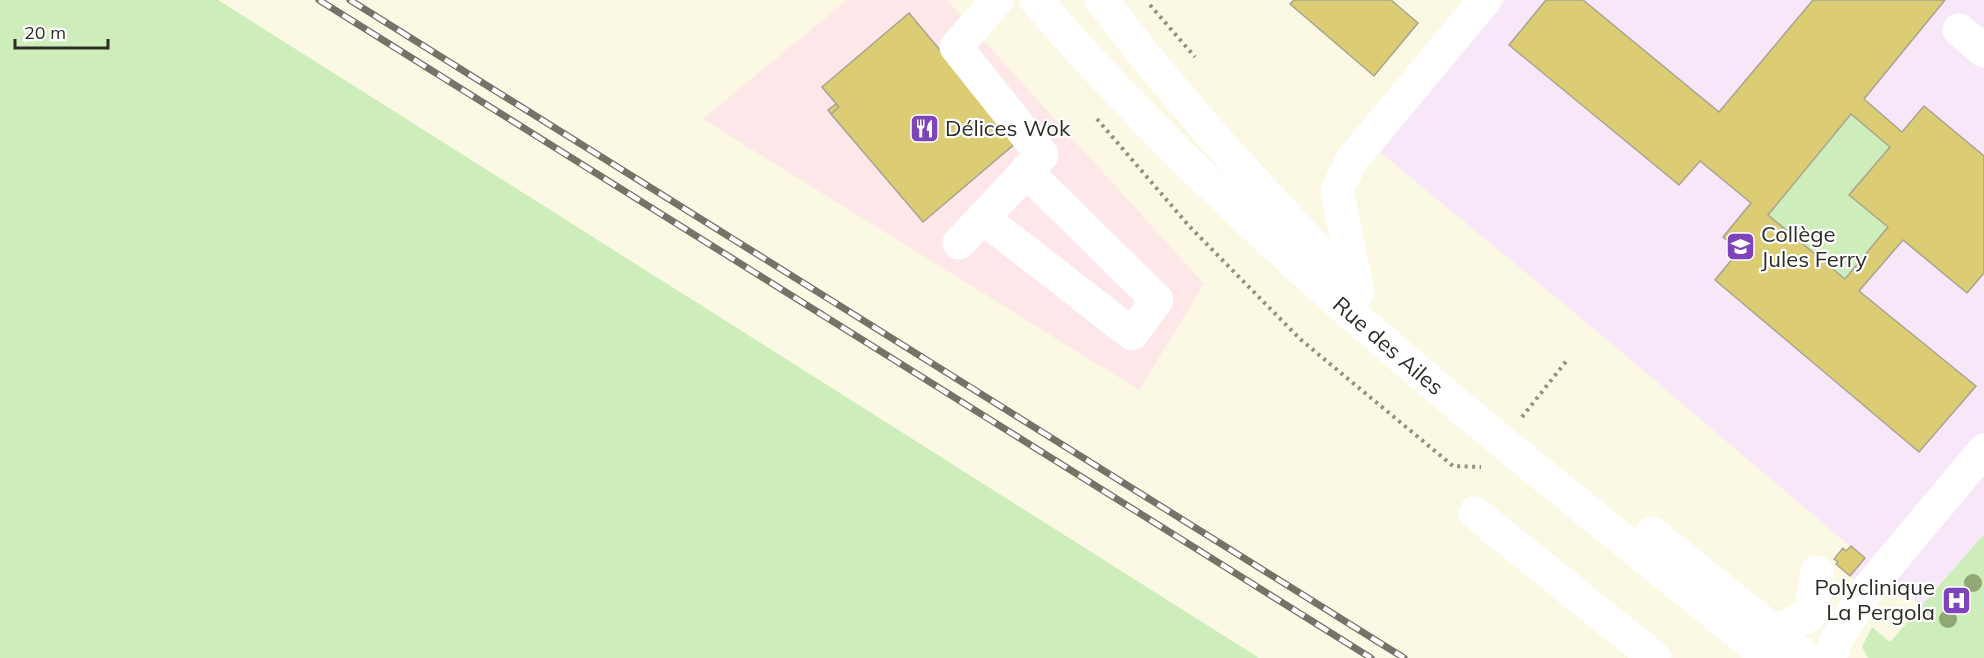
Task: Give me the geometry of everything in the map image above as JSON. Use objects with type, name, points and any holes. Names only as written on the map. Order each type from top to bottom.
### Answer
[{"type":"main road","points":[[959,243],[1042,155],[956,47],[997,0]]},
{"type":"main road","name":"Rue des Ailes","points":[[1036,0],[1077,48],[1212,185],[1344,307],[1509,433],[1772,645],[1808,658]]},
{"type":"main road","name":"Rue des Ailes","points":[[1101,0],[1154,67],[1225,150],[1358,293],[1509,433]]},
{"type":"main road","points":[[1358,293],[1337,191],[1351,161],[1485,0]]},
{"type":"main road","points":[[1959,30],[1984,51]]},
{"type":"main road","points":[[983,218],[1132,334],[1157,300],[1026,171]]},
{"type":"main road","points":[[1831,658],[1835,642],[1867,590],[1984,450]]},
{"type":"main road","points":[[1475,513],[1655,658]]},
{"type":"main road","points":[[1772,645],[1810,615],[1817,572]]},
{"type":"path","points":[[1145,0],[1195,57]]},
{"type":"path","points":[[1096,119],[1190,227],[1300,339],[1453,466],[1481,467],[1568,358]]},
{"type":"shaded area","points":[[847,0],[947,0],[1204,284],[1139,390],[703,119]]},
{"type":"shaded area","name":"Collège Jules Ferry","points":[[1505,0],[1984,0],[1984,534],[1922,606],[1894,582],[1875,596],[1850,576],[1864,558],[1612,344],[1379,151]]},
{"type":"green space","points":[[0,0],[218,0],[1259,658],[0,658]]},
{"type":"green space","points":[[1851,114],[1890,147],[1888,227],[1845,279],[1768,215]]},
{"type":"green space","name":"Polyclinique La Pergola","points":[[1984,534],[1984,658],[1868,658],[1862,647],[1872,627],[1890,642]]},
{"type":"building","points":[[1294,0],[1391,0],[1418,23],[1374,76],[1290,4]]},
{"type":"building","points":[[1546,0],[1583,0],[1719,112],[1813,0],[1945,0],[1864,99],[1902,132],[1924,106],[1984,156],[1984,273],[1967,293],[1903,240],[1859,291],[1976,386],[1919,452],[1715,280],[1739,251],[1723,237],[1751,203],[1700,161],[1679,185],[1509,45]],"holes":[[[1851,114],[1890,147],[1849,195],[1888,227],[1845,279],[1768,215]]]},
{"type":"building","name":"Délices Wok","points":[[909,13],[1017,142],[923,222],[831,114],[839,107],[822,87]]},
{"type":"building","points":[[836,104],[839,107],[831,114],[828,110]]},
{"type":"building","points":[[1851,546],[1865,558],[1850,576],[1836,564],[1838,562],[1834,559],[1843,548],[1846,551]]},
{"type":"railway","points":[[319,0],[1371,658]]},
{"type":"railway","points":[[350,0],[1404,658]]},
{"type":"place","name":"Délices Wok","points":[[924,128]]},
{"type":"place","name":"Collège Jules Ferry","points":[[1740,247]]},
{"type":"place","name":"Polyclinique La Pergola","points":[[1956,600]]}]
